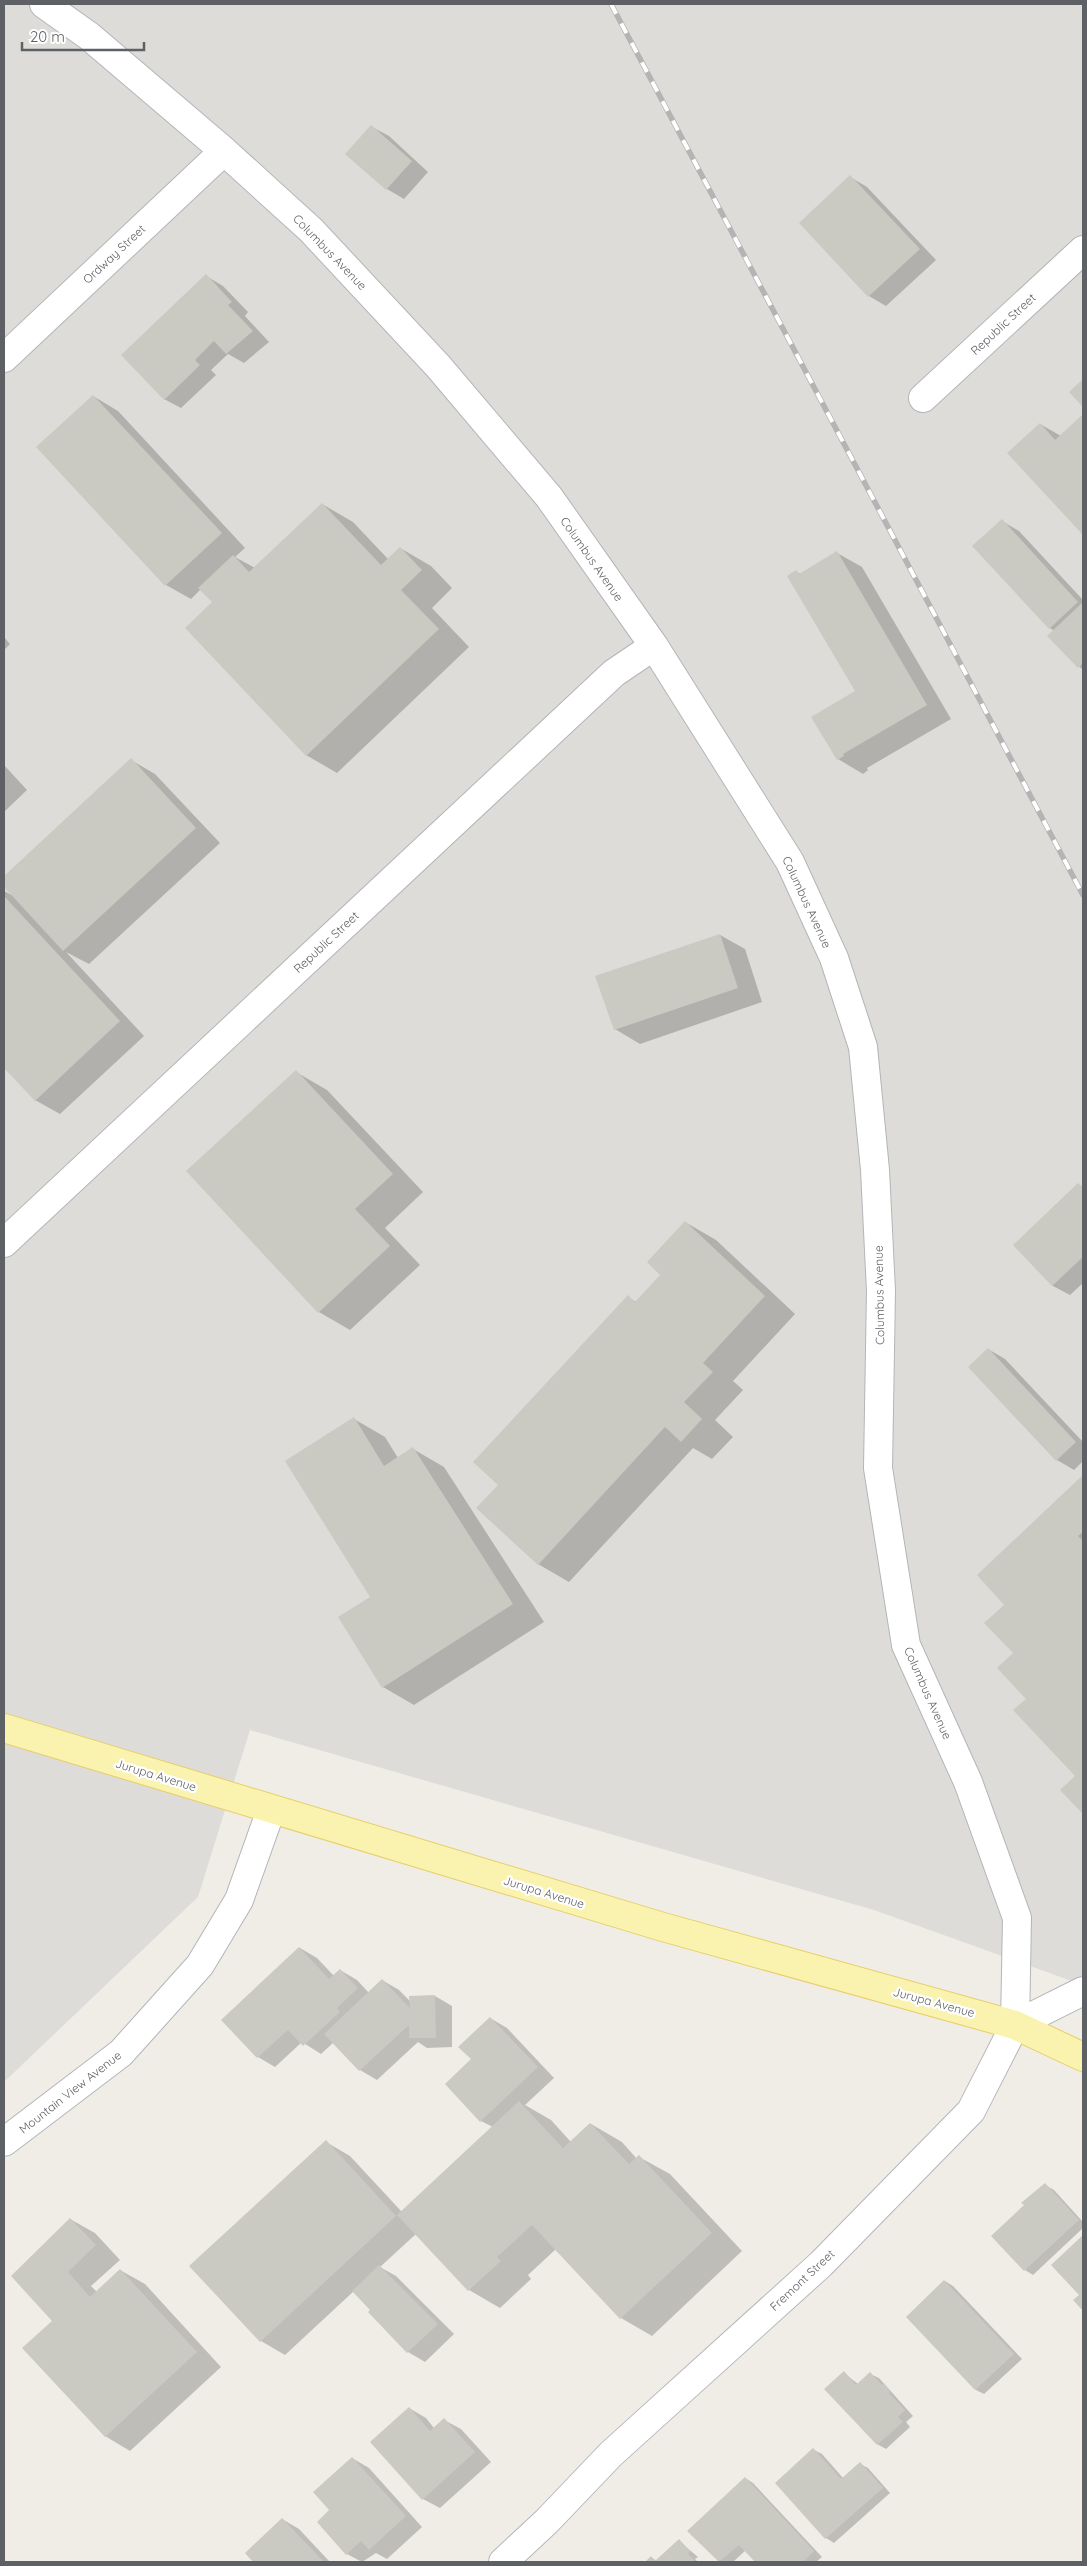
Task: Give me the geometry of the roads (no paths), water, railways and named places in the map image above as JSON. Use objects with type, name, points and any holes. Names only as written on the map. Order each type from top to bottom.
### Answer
[{"type":"main road","name":"Jurupa Avenue","points":[[4,1728],[663,1927],[1016,2025],[1083,2056]]},
{"type":"street","name":"Columbus Avenue","points":[[44,4],[89,36],[224,150],[311,230],[438,366],[549,497],[654,646],[790,862],[834,958],[863,1047],[875,1170],[880,1291],[880,1478],[906,1645],[968,1782],[1017,1918],[1016,2025]]},
{"type":"street","name":"Ordway Street","points":[[4,358],[224,150]]},
{"type":"street","name":"Republic Street","points":[[923,398],[1083,250]]},
{"type":"street","name":"Republic Street","points":[[4,1243],[614,673],[654,646]]},
{"type":"street","name":"Mountain View Avenue","points":[[4,2142],[121,2053],[200,1965],[239,1900],[271,1810]]},
{"type":"street","points":[[1016,2025],[1083,1991]]},
{"type":"street","name":"Fremont Street","points":[[502,2562],[547,2521],[611,2454],[820,2264],[971,2111],[1016,2025]]},
{"type":"railway","points":[[611,4],[1083,895]]}]
